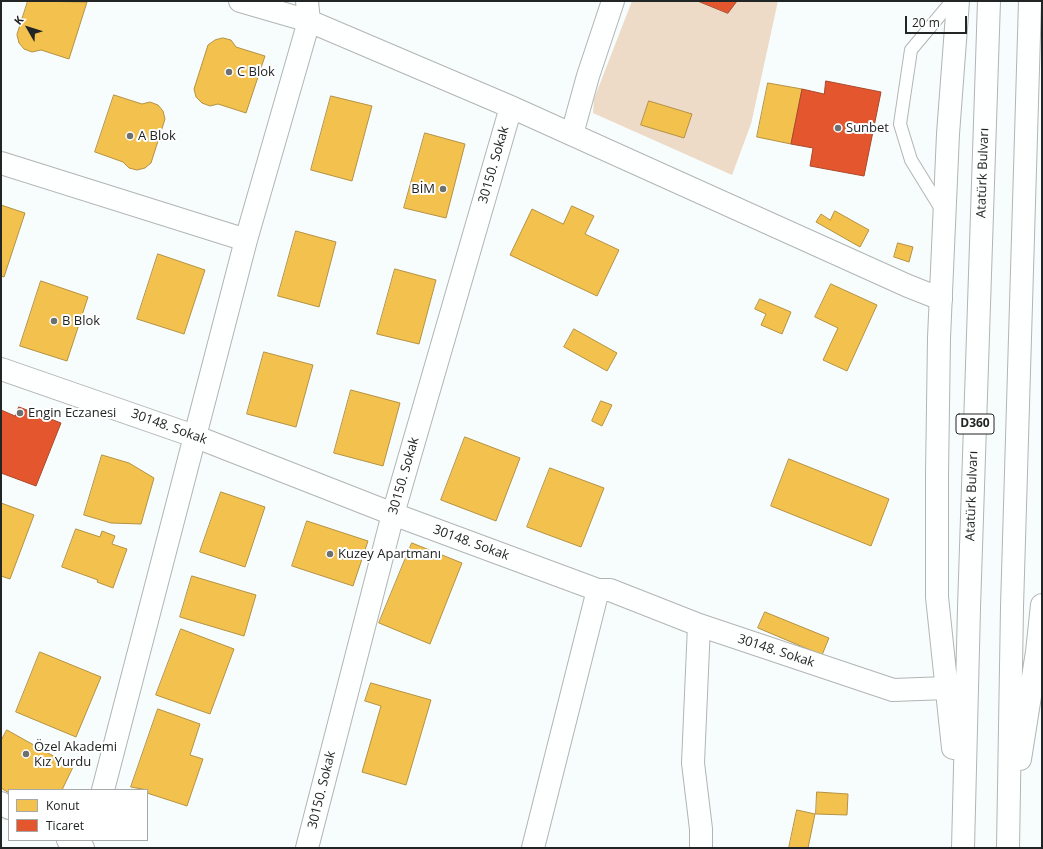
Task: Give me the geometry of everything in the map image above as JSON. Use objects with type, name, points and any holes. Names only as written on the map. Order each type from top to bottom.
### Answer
[{"type":"main road","points":[[240,1],[308,11],[511,107],[908,286],[941,299]]},
{"type":"main road","points":[[572,134],[588,76],[613,1]]},
{"type":"main road","points":[[958,1],[948,134],[941,299],[937,476],[937,597],[963,842]]},
{"type":"main road","name":"Atatürk Bulvarı","points":[[963,842],[968,608],[989,1]]},
{"type":"main road","points":[[1008,842],[1012,608],[1030,1]]},
{"type":"main road","points":[[103,789],[194,436],[308,11]]},
{"type":"main road","name":"30150. Sokak","points":[[307,848],[393,514],[511,107]]},
{"type":"main road","points":[[1,163],[246,240]]},
{"type":"main road","name":"30148. Sokak","points":[[1,369],[194,436],[393,514],[598,590],[610,590],[698,625],[893,690],[947,688]]},
{"type":"main road","points":[[533,848],[598,590]]},
{"type":"main road","points":[[1008,842],[1037,652],[1042,605]]},
{"type":"main road","points":[[698,625],[693,763],[701,829],[701,848]]},
{"type":"main road","points":[[70,841],[83,848]]},
{"type":"lane","points":[[945,215],[911,160],[900,124],[911,50],[952,1]]},
{"type":"shaded area","points":[[632,1],[778,1],[751,124],[732,175],[593,113],[594,99]]},
{"type":"building: Konut","points":[[28,1],[87,2],[69,59],[41,50],[32,52],[24,49],[19,43],[17,35]]},
{"type":"building: Konut","name":"C Blok","points":[[223,38],[231,40],[236,47],[265,56],[246,113],[218,104],[210,106],[202,103],[196,97],[194,89],[208,45],[215,40]]},
{"type":"building: Konut","points":[[768,83],[802,89],[791,144],[757,137]]},
{"type":"building: Konut","name":"A Blok","points":[[114,95],[142,104],[150,102],[158,105],[163,111],[165,119],[151,163],[145,168],[137,170],[129,168],[123,162],[95,152]]},
{"type":"building: Konut","points":[[331,96],[372,106],[352,181],[311,170]]},
{"type":"building: Konut","points":[[649,101],[692,114],[684,138],[641,125]]},
{"type":"building: Konut","points":[[425,133],[465,144],[446,218],[404,208]]},
{"type":"building: Konut","points":[[1,205],[25,213],[4,277],[1,276]]},
{"type":"building: Konut","points":[[572,206],[594,216],[585,234],[619,250],[597,296],[510,255],[532,209],[563,224]]},
{"type":"building: Konut","points":[[835,211],[869,230],[860,247],[816,222],[821,214],[830,220]]},
{"type":"building: Konut","points":[[296,231],[336,242],[319,307],[278,296]]},
{"type":"building: Konut","points":[[898,243],[913,247],[909,262],[894,257]]},
{"type":"building: Konut","points":[[158,254],[205,270],[184,334],[137,319]]},
{"type":"building: Konut","points":[[395,269],[436,280],[419,344],[377,334]]},
{"type":"building: Konut","name":"B Blok","points":[[41,281],[88,297],[67,361],[20,346]]},
{"type":"building: Konut","points":[[831,284],[877,305],[847,371],[823,360],[838,328],[815,317]]},
{"type":"building: Konut","points":[[760,299],[791,312],[782,334],[761,325],[766,314],[755,309]]},
{"type":"building: Konut","points":[[574,329],[617,353],[607,371],[564,347]]},
{"type":"building: Konut","points":[[264,352],[313,365],[296,427],[247,414]]},
{"type":"building: Konut","points":[[351,390],[400,403],[383,466],[334,453]]},
{"type":"building: Konut","points":[[601,401],[612,405],[602,426],[592,421]]},
{"type":"building: Konut","points":[[465,437],[520,458],[496,521],[441,500]]},
{"type":"building: Konut","points":[[102,455],[129,463],[154,478],[141,524],[111,523],[84,515]]},
{"type":"building: Konut","points":[[789,459],[889,499],[871,546],[771,506]]},
{"type":"building: Konut","points":[[550,468],[604,488],[581,547],[527,527]]},
{"type":"building: Konut","points":[[221,492],[265,507],[245,567],[200,552]]},
{"type":"building: Konut","points":[[1,503],[34,515],[10,579],[1,576]]},
{"type":"building: Konut","name":"Kuzey Apartmanı","points":[[307,521],[368,541],[353,586],[292,566]]},
{"type":"building: Konut","points":[[76,529],[100,537],[102,531],[115,536],[112,544],[127,549],[113,588],[97,582],[98,580],[62,567]]},
{"type":"building: Konut","points":[[412,543],[462,563],[430,644],[379,623]]},
{"type":"building: Konut","points":[[192,576],[256,595],[244,636],[180,617]]},
{"type":"building: Konut","points":[[765,612],[829,638],[822,655],[758,628]]},
{"type":"building: Konut","points":[[181,629],[234,649],[210,714],[156,695]]},
{"type":"building: Konut","points":[[40,652],[101,677],[76,737],[16,712]]},
{"type":"building: Konut","points":[[371,683],[431,700],[406,785],[362,772],[381,706],[365,701]]},
{"type":"building: Konut","points":[[158,709],[200,724],[190,755],[203,759],[187,806],[148,793],[148,789],[131,787]]},
{"type":"building: Konut","name":"Özel Akademi Kız Yurdu","points":[[7,730],[73,767],[62,789],[8,789],[8,792],[1,788],[1,741]]},
{"type":"building: Konut","points":[[817,792],[848,794],[847,815],[816,814]]},
{"type":"building: Konut","points":[[797,810],[815,814],[808,848],[789,848]]},
{"type":"building: Ticaret","points":[[698,1],[737,1],[728,13]]},
{"type":"building: Ticaret","points":[[826,81],[881,92],[864,176],[810,166],[813,148],[791,144],[802,89],[824,94]]},
{"type":"building: Ticaret","points":[[19,407],[61,423],[36,486],[1,473],[1,410],[15,416]]},
{"type":"place","name":"C Blok","points":[[229,72]]},
{"type":"place","name":"Sunbet","points":[[838,128]]},
{"type":"place","name":"A Blok","points":[[130,136]]},
{"type":"place","name":"BİM","points":[[443,189]]},
{"type":"place","name":"B Blok","points":[[54,321]]},
{"type":"place","name":"Engin Eczanesi","points":[[20,413]]},
{"type":"place","name":"Kuzey Apartmanı","points":[[330,554]]},
{"type":"place","name":"Özel Akademi Kız Yurdu","points":[[26,754]]}]
